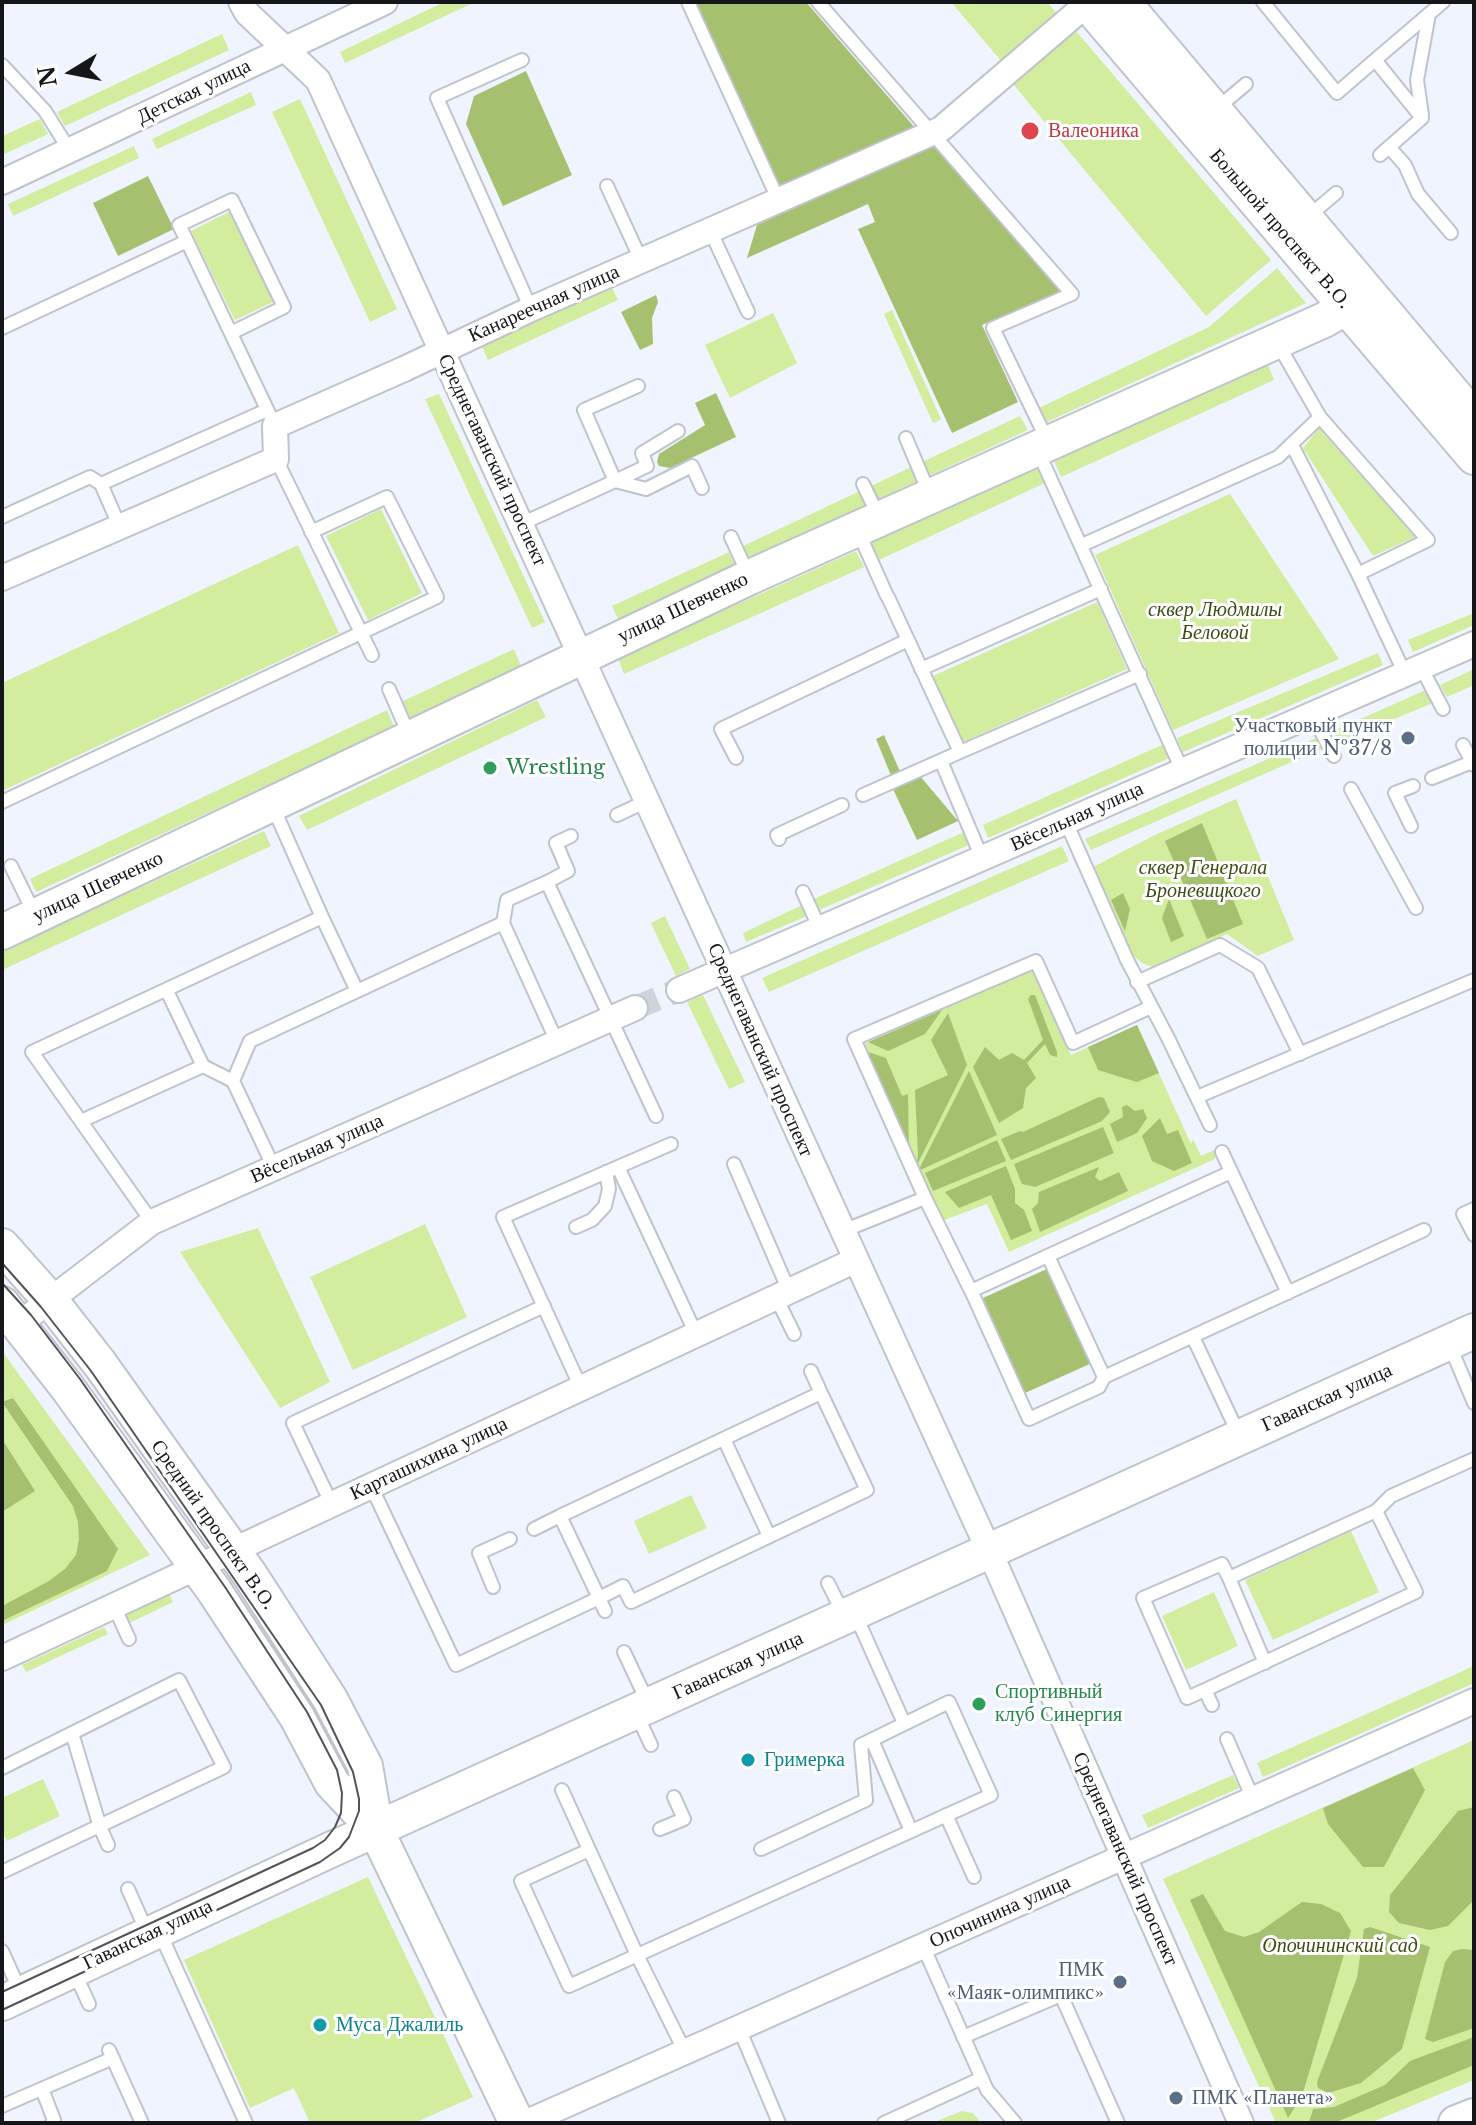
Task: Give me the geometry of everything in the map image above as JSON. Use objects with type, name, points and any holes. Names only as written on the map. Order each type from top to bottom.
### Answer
[{"type":"street","name":"Среднегаванский проспект","points":[[241,2],[247,13],[318,80],[990,1552],[1241,2123]]},
{"type":"street","name":"Детская улица","points":[[2,182],[385,2]]},
{"type":"street","name":"Большой проспект В.О.","points":[[1123,2],[1306,219],[1357,299],[1474,457]]},
{"type":"street","name":"Канареечная улица","points":[[271,418],[441,350],[941,129],[1086,3]]},
{"type":"street","name":"Большой проспект В.О.","points":[[1086,3],[1357,299],[1466,403]]},
{"type":"street","name":"улица Шевченко","points":[[2,932],[750,577],[1276,341],[1357,299]]},
{"type":"street","points":[[2,578],[276,459],[271,418]]},
{"type":"street","name":"Вёсельная улица","points":[[679,990],[1474,644]]},
{"type":"street","name":"Вёсельная улица","points":[[11,1314],[50,1300],[152,1222],[635,1008]]},
{"type":"street","name":"Средний проспект В.О.","points":[[2,1246],[50,1300],[100,1364],[232,1551],[330,1699],[365,1766],[376,1830],[517,2123]]},
{"type":"street","name":"Карташихина улица","points":[[2,1658],[856,1260]]},
{"type":"street","name":"Средний проспект В.О.","points":[[11,1314],[197,1567],[297,1717],[332,1783],[376,1830]]},
{"type":"street","name":"Гаванская улица","points":[[12,1999],[376,1830],[1461,1337]]},
{"type":"street","name":"Опочинина улица","points":[[525,2123],[1474,1701]]},
{"type":"street","points":[[1456,2123],[1474,2116]]},
{"type":"lane","points":[[688,2],[778,199]]},
{"type":"lane","points":[[818,2],[1072,294],[993,328],[1082,545],[1182,770]]},
{"type":"lane","points":[[1263,2],[1293,46],[1337,93],[1443,2]]},
{"type":"lane","points":[[1422,118],[1417,80],[1429,14]]},
{"type":"lane","points":[[522,60],[437,98],[531,309]]},
{"type":"lane","points":[[1375,60],[1422,118]]},
{"type":"lane","points":[[2,65],[45,111],[70,151]]},
{"type":"lane","points":[[1215,111],[1246,84]]},
{"type":"lane","points":[[1422,118],[1385,151],[1405,165],[1418,194],[1451,233]]},
{"type":"lane","points":[[607,186],[641,260]]},
{"type":"lane","points":[[1306,219],[1336,193]]},
{"type":"lane","points":[[101,484],[271,418],[179,225],[232,200],[284,307],[231,333]]},
{"type":"lane","points":[[710,230],[748,312]]},
{"type":"lane","points":[[2,328],[187,241]]},
{"type":"lane","points":[[1276,341],[1320,417],[1428,540],[1358,574]]},
{"type":"lane","points":[[615,481],[584,410],[638,386]]},
{"type":"lane","points":[[1082,545],[1278,457],[1320,417]]},
{"type":"lane","points":[[656,483],[642,453],[678,431]]},
{"type":"lane","points":[[906,438],[930,495]]},
{"type":"lane","points":[[1292,445],[1358,574],[1413,671],[1443,709]]},
{"type":"lane","points":[[276,459],[372,655]]},
{"type":"lane","points":[[521,524],[647,466]]},
{"type":"lane","points":[[615,481],[646,489],[692,466],[700,474],[702,488]]},
{"type":"lane","points":[[2,517],[90,477],[101,484],[119,525]]},
{"type":"lane","points":[[863,484],[868,523],[888,596],[960,752]]},
{"type":"lane","points":[[2,802],[437,597],[387,497],[311,532]]},
{"type":"lane","points":[[731,537],[750,577]]},
{"type":"lane","points":[[921,669],[1101,589]]},
{"type":"lane","points":[[736,758],[721,729],[908,640]]},
{"type":"lane","points":[[863,795],[1140,674]]},
{"type":"lane","points":[[389,689],[411,739]]},
{"type":"lane","points":[[1312,715],[1334,756]]},
{"type":"lane","points":[[1432,778],[1473,763],[1463,745]]},
{"type":"lane","points":[[941,761],[982,858]]},
{"type":"lane","points":[[1411,826],[1395,793],[1413,786]]},
{"type":"lane","points":[[1351,789],[1416,908]]},
{"type":"lane","points":[[617,815],[647,801]]},
{"type":"lane","points":[[272,804],[357,991]]},
{"type":"lane","points":[[779,839],[777,835],[842,805]]},
{"type":"lane","points":[[1066,822],[1137,982],[1210,1125]]},
{"type":"lane","points":[[557,1042],[503,923],[507,900],[568,871],[556,843],[571,836]]},
{"type":"lane","points":[[11,866],[35,917]]},
{"type":"lane","points":[[547,882],[656,1116]]},
{"type":"lane","points":[[803,892],[820,929]]},
{"type":"lane","points":[[152,1222],[32,1052],[322,917]]},
{"type":"lane","points":[[233,1081],[250,1041],[503,923]]},
{"type":"lane","points":[[1137,982],[1220,945],[1258,968],[1300,1054]]},
{"type":"lane","points":[[1151,1007],[1073,1043],[1036,961],[854,1039],[1029,1419],[1099,1387],[1104,1377],[1424,1230]]},
{"type":"lane","points":[[1197,1097],[1474,980]]},
{"type":"lane","points":[[167,991],[203,1066],[233,1081],[274,1168]]},
{"type":"lane","points":[[81,1121],[203,1066]]},
{"type":"lane","points":[[581,1388],[503,1217],[671,1144]]},
{"type":"lane","points":[[1222,1152],[1288,1293]]},
{"type":"lane","points":[[734,1164],[783,1294],[794,1334]]},
{"type":"lane","points":[[576,1227],[592,1220],[605,1206],[612,1170]]},
{"type":"lane","points":[[612,1170],[696,1334]]},
{"type":"lane","points":[[971,1291],[1231,1172]]},
{"type":"lane","points":[[843,1231],[925,1198]]},
{"type":"lane","points":[[1474,1209],[1463,1214],[1474,1235]]},
{"type":"lane","points":[[1048,1256],[1104,1377]]},
{"type":"lane","points":[[332,1505],[293,1423],[544,1306]]},
{"type":"lane","points":[[1193,1337],[1240,1438]]},
{"type":"lane","points":[[1461,1337],[1474,1403]]},
{"type":"lane","points":[[371,1486],[456,1665],[623,1586],[631,1602],[867,1490],[811,1371]]},
{"type":"lane","points":[[534,1529],[821,1393]]},
{"type":"lane","points":[[724,1439],[769,1536]]},
{"type":"lane","points":[[1229,1578],[1376,1511],[1391,1496],[1474,1459]]},
{"type":"lane","points":[[1265,1663],[1222,1564],[1143,1598],[1187,1698],[1265,1663],[1416,1592],[1376,1511]]},
{"type":"lane","points":[[560,1516],[605,1611]]},
{"type":"lane","points":[[799,1522],[805,1535]]},
{"type":"lane","points":[[493,1587],[479,1553],[510,1539]]},
{"type":"lane","points":[[828,1583],[850,1615],[904,1723]]},
{"type":"lane","points":[[114,1606],[129,1639]]},
{"type":"lane","points":[[624,1652],[651,1745]]},
{"type":"lane","points":[[2,1768],[152,1688],[179,1680],[224,1767],[2,1872]]},
{"type":"lane","points":[[1205,1690],[1212,1705]]},
{"type":"lane","points":[[589,1850],[521,1881],[569,1986],[991,1795],[949,1702],[861,1745],[866,1800],[761,1849]]},
{"type":"lane","points":[[72,1733],[108,1845]]},
{"type":"lane","points":[[1227,1739],[1253,1799]]},
{"type":"lane","points":[[872,1740],[911,1831]]},
{"type":"lane","points":[[562,1790],[685,2052]]},
{"type":"lane","points":[[660,1829],[684,1819],[674,1797]]},
{"type":"lane","points":[[946,1815],[974,1877]]},
{"type":"lane","points":[[128,1889],[154,1932],[246,2123]]},
{"type":"lane","points":[[923,1946],[987,2090],[1015,2123]]},
{"type":"lane","points":[[2,1951],[12,1999]]},
{"type":"lane","points":[[74,1969],[89,2004]]},
{"type":"lane","points":[[963,2037],[1061,1995],[1118,2123]]},
{"type":"lane","points":[[739,2028],[779,2123]]},
{"type":"lane","points":[[2,2106],[111,2054],[142,2123]]},
{"type":"lane","points":[[884,2123],[982,2078]]},
{"type":"lane","points":[[42,2089],[54,2120],[52,2123]]},
{"type":"green space","points":[[444,2],[475,2],[345,63],[340,52]]},
{"type":"green space","points":[[692,2],[806,2],[916,129],[777,189]]},
{"type":"green space","points":[[951,2],[1047,2],[1058,15],[1002,62]]},
{"type":"green space","points":[[1076,31],[1271,260],[1206,316],[1013,84]]},
{"type":"green space","points":[[222,34],[229,50],[65,126],[57,112]]},
{"type":"green space","points":[[526,71],[572,175],[503,206],[466,124],[474,96]]},
{"type":"green space","points":[[251,92],[256,105],[157,149],[152,139]]},
{"type":"green space","points":[[300,99],[397,309],[370,322],[272,112]]},
{"type":"green space","points":[[40,119],[48,134],[2,155],[2,136]]},
{"type":"green space","points":[[134,146],[139,158],[13,216],[8,204]]},
{"type":"green space","points":[[933,146],[1060,291],[982,325],[1018,402],[952,433],[858,229],[875,222],[868,204],[747,258],[757,225]]},
{"type":"green space","points":[[148,176],[174,229],[118,256],[93,203]]},
{"type":"green space","points":[[231,211],[275,301],[235,320],[191,231]]},
{"type":"green space","points":[[1277,268],[1306,303],[1047,422],[1039,408],[1209,327]]},
{"type":"green space","points":[[610,283],[618,300],[488,360],[480,342]]},
{"type":"green space","points":[[656,295],[658,302],[652,318],[653,344],[640,350],[621,312]]},
{"type":"green space","points":[[892,310],[941,419],[933,423],[884,314]]},
{"type":"green space","points":[[773,313],[797,363],[730,398],[705,345]]},
{"type":"green space","points":[[1267,362],[1274,380],[1061,477],[1053,459]]},
{"type":"green space","points":[[716,393],[736,437],[670,468],[659,466],[659,454],[705,425],[695,403]]},
{"type":"green space","points":[[439,394],[545,622],[532,628],[425,399]]},
{"type":"green space","points":[[1020,416],[1028,430],[749,559],[743,546]]},
{"type":"green space","points":[[1319,428],[1415,537],[1373,556],[1303,448]]},
{"type":"green space","points":[[1036,465],[1045,483],[879,560],[870,542]]},
{"type":"green space","name":"сквер Людмилы Беловой","points":[[1230,494],[1339,659],[1173,730],[1095,555]]},
{"type":"green space","points":[[381,509],[422,593],[368,620],[326,536]]},
{"type":"green space","points":[[298,545],[339,633],[2,791],[2,683]]},
{"type":"green space","points":[[856,551],[864,567],[624,674],[618,658]]},
{"type":"green space","points":[[729,552],[735,566],[618,619],[612,606]]},
{"type":"green space","points":[[1097,602],[1127,669],[963,742],[933,676]]},
{"type":"green space","points":[[1474,613],[1474,625],[1413,652],[1408,640]]},
{"type":"green space","points":[[514,649],[522,668],[409,719],[401,702]]},
{"type":"green space","points":[[1378,653],[1383,665],[1183,752],[1177,738]]},
{"type":"green space","points":[[1474,669],[1474,685],[1447,697],[1440,685]]},
{"type":"green space","points":[[1426,690],[1433,703],[1338,742],[1333,731]]},
{"type":"green space","points":[[537,700],[546,717],[307,830],[299,816]]},
{"type":"green space","points":[[387,710],[394,727],[36,892],[30,879]]},
{"type":"green space","points":[[884,735],[901,774],[892,778],[876,739]]},
{"type":"green space","points":[[1316,738],[1321,749],[1091,850],[1085,839]]},
{"type":"green space","points":[[1164,744],[1169,758],[988,838],[983,825]]},
{"type":"green space","points":[[920,776],[958,821],[917,840],[892,787]]},
{"type":"green space","name":"сквер Генерала Броневицкого","points":[[1236,799],[1294,940],[1258,956],[1227,934],[1162,965],[1153,967],[1142,963],[1128,951],[1091,868]]},
{"type":"green space","points":[[1202,823],[1243,924],[1207,939],[1165,841]]},
{"type":"green space","points":[[264,831],[271,846],[2,970],[2,951]]},
{"type":"green space","points":[[964,832],[969,845],[819,910],[814,899]]},
{"type":"green space","points":[[1062,846],[1069,861],[769,992],[762,978]]},
{"type":"green space","points":[[1123,893],[1130,909],[1125,931],[1111,900]]},
{"type":"green space","points":[[1169,899],[1184,936],[1171,942],[1162,918]]},
{"type":"green space","points":[[802,905],[807,916],[746,942],[743,933]]},
{"type":"green space","points":[[665,916],[690,969],[676,976],[651,923]]},
{"type":"green space","points":[[1032,969],[1071,1055],[1137,1025],[1191,1144],[1193,1139],[1201,1156],[1217,1149],[1215,1159],[1009,1252],[987,1204],[939,1222],[860,1046]]},
{"type":"green space","points":[[703,995],[745,1082],[729,1089],[687,1002]]},
{"type":"green space","points":[[1035,995],[1057,1057],[1050,1055],[1045,1044],[1027,1063],[1036,1078],[1026,1088],[1023,1108],[999,1123],[973,1067],[985,1047],[999,1060],[1012,1053],[1024,1060],[1043,1040],[1028,999]]},
{"type":"green space","points":[[942,1010],[925,1034],[888,1051],[868,1042]]},
{"type":"green space","points":[[948,1013],[967,1065],[916,1167],[915,1090],[948,1075],[931,1040]]},
{"type":"green space","points":[[1137,1025],[1159,1073],[1137,1082],[1098,1070],[1088,1047]]},
{"type":"green space","points":[[862,1050],[886,1058],[902,1096],[908,1094],[909,1153]]},
{"type":"green space","points":[[969,1071],[997,1135],[918,1171]]},
{"type":"green space","points":[[1099,1097],[1104,1098],[1110,1112],[1102,1121],[1011,1160],[1001,1139]]},
{"type":"green space","points":[[1127,1105],[1135,1111],[1143,1109],[1147,1118],[1137,1133],[1117,1142],[1110,1124],[1123,1117],[1122,1107]]},
{"type":"green space","points":[[1160,1118],[1167,1134],[1178,1130],[1192,1163],[1174,1171],[1152,1161],[1142,1136]]},
{"type":"green space","points":[[1103,1127],[1114,1153],[1035,1187],[1022,1184],[1014,1164]]},
{"type":"green space","points":[[997,1140],[1006,1161],[933,1191],[925,1173]]},
{"type":"green space","points":[[1006,1166],[1015,1189],[1015,1203],[1024,1210],[1032,1231],[1011,1240],[991,1195],[959,1208],[945,1192]]},
{"type":"green space","points":[[1099,1167],[1095,1177],[1100,1181],[1119,1172],[1128,1191],[1040,1232],[1032,1209],[1038,1203],[1039,1192]]},
{"type":"green space","points":[[425,1224],[467,1317],[353,1370],[310,1277]]},
{"type":"green space","points":[[258,1228],[330,1382],[280,1408],[180,1252]]},
{"type":"green space","points":[[1049,1268],[1092,1363],[1025,1393],[983,1298]]},
{"type":"green space","points":[[2,1351],[150,1555],[2,1625]]},
{"type":"green space","points":[[13,1398],[118,1549],[107,1571],[2,1621],[2,1603],[4,1605],[49,1581],[65,1569],[76,1555],[79,1539],[73,1506],[2,1402]]},
{"type":"green space","points":[[2,1439],[35,1491],[5,1510],[2,1509]]},
{"type":"green space","points":[[691,1495],[707,1528],[649,1554],[634,1521]]},
{"type":"green space","points":[[1351,1531],[1379,1592],[1273,1640],[1245,1580]]},
{"type":"green space","points":[[1214,1592],[1238,1646],[1186,1670],[1162,1616]]},
{"type":"green space","points":[[169,1594],[173,1602],[119,1628],[115,1620]]},
{"type":"green space","points":[[104,1627],[108,1634],[26,1672],[22,1665]]},
{"type":"green space","points":[[1474,1666],[1474,1683],[1263,1777],[1257,1763]]},
{"type":"green space","name":"Опочининский сад","points":[[1474,1740],[1474,2080],[1370,2123],[1276,2123],[1163,1879]]},
{"type":"green space","points":[[1413,1768],[1425,1790],[1384,1867],[1363,1867],[1328,1824],[1323,1808]]},
{"type":"green space","points":[[1233,1775],[1239,1788],[1148,1828],[1142,1815]]},
{"type":"green space","points":[[43,1779],[60,1816],[7,1841],[2,1831],[2,1798]]},
{"type":"green space","points":[[1474,1807],[1474,1900],[1448,1926],[1430,1930],[1399,1923],[1389,1912],[1390,1895],[1458,1811]]},
{"type":"green space","points":[[368,1877],[473,2097],[414,2123],[310,2123],[294,2088],[250,2108],[184,1960]]},
{"type":"green space","points":[[1203,1894],[1225,1931],[1244,1937],[1259,1932],[1302,1902],[1321,1904],[1340,1913],[1351,1931],[1302,2096],[1288,2118],[1190,1900]]},
{"type":"green space","points":[[1370,1927],[1430,1947],[1402,2049],[1361,2083],[1328,2093],[1318,2088],[1317,2082],[1357,1978],[1364,1929]]},
{"type":"green space","points":[[1474,1950],[1474,2028],[1433,2042],[1425,2039],[1445,1962],[1453,1951]]},
{"type":"green space","points":[[1474,2037],[1474,2065],[1334,2123],[1309,2123],[1313,2109],[1334,2107],[1385,2085],[1410,2061]]},
{"type":"green space","points":[[962,2111],[973,2113],[981,2123],[932,2123]]},
{"type":"tunnel","points":[[635,1008],[679,990]]},
{"type":"tram line","points":[[2,1263],[91,1371],[321,1705],[353,1772],[359,1799],[359,1811],[349,1837],[340,1848],[320,1862],[2,2010]]},
{"type":"tram line","points":[[2,1283],[80,1379],[225,1587],[307,1712],[337,1770],[342,1793],[341,1813],[335,1827],[325,1840],[313,1848],[2,1992]]},
{"type":"place","name":"Валеоника","points":[[1030,131]]},
{"type":"place","name":"Участковый пункт полиции №37/8","points":[[1408,738]]},
{"type":"place","name":"Wrestling","points":[[490,768]]},
{"type":"place","name":"Спортивный клуб Синергия","points":[[979,1704]]},
{"type":"place","name":"Гримерка","points":[[748,1760]]},
{"type":"place","name":"ПМК «Маяк-олимпикс»","points":[[1120,1982]]},
{"type":"place","name":"Муса Джалиль","points":[[320,2025]]},
{"type":"place","name":"ПМК «Планета»","points":[[1176,2098]]}]
